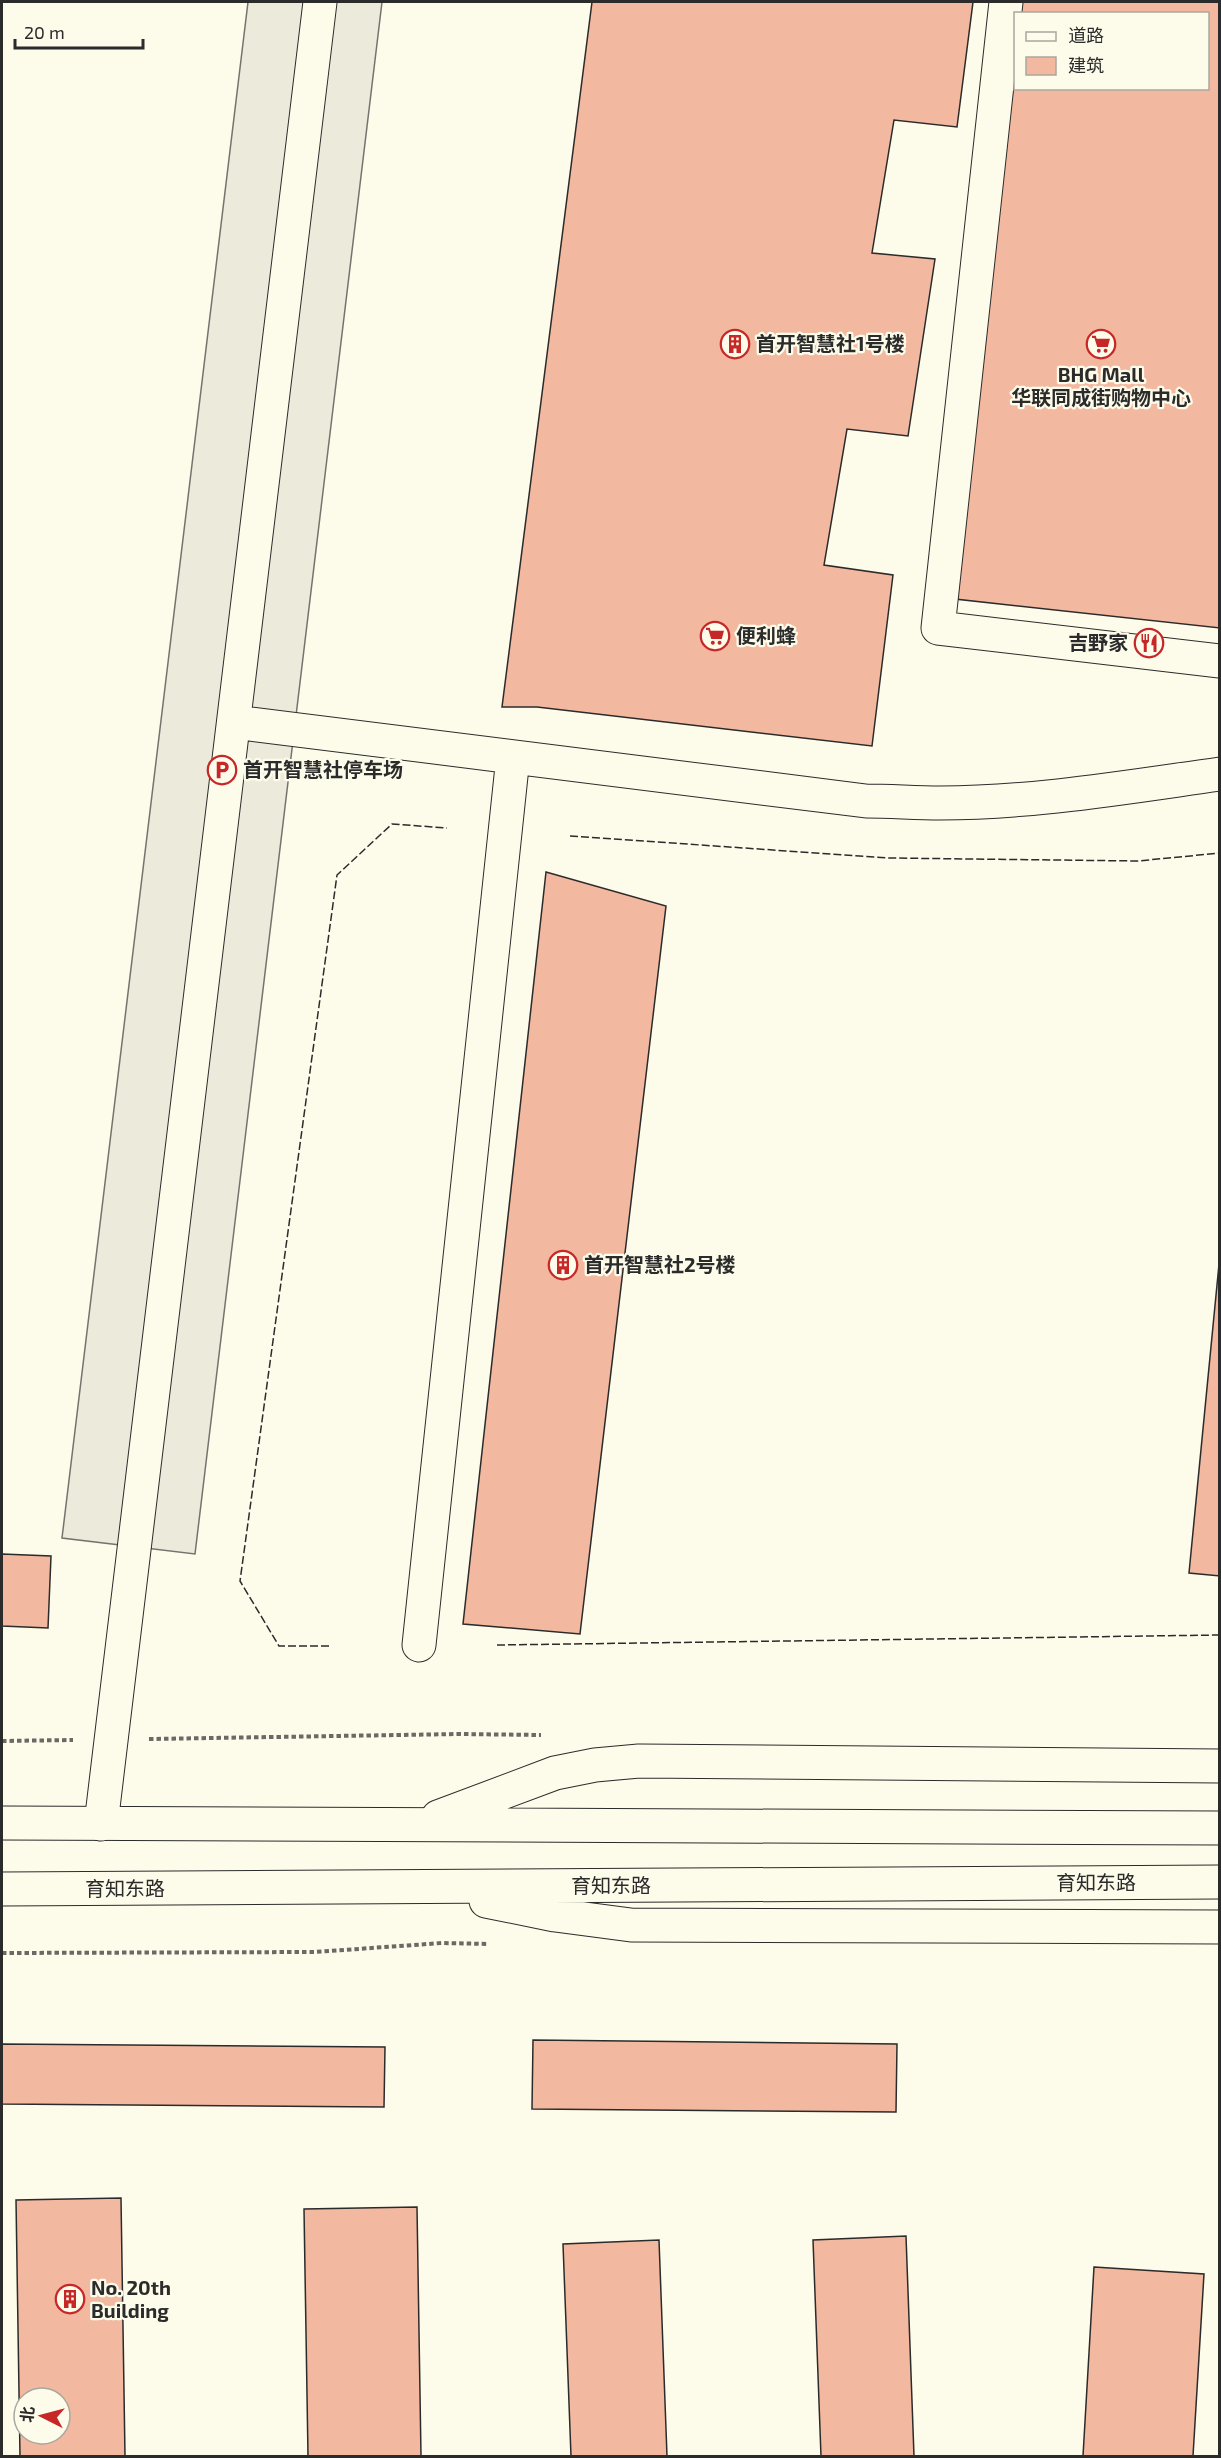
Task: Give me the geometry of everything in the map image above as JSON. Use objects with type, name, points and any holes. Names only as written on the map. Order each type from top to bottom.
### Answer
[{"type":"main road","points":[[102,1824],[320,2]]},
{"type":"main road","points":[[1006,2],[938,628],[1220,661]]},
{"type":"main road","points":[[234,722],[866,801],[941,803],[1021,799],[1106,791],[1220,774]]},
{"type":"main road","points":[[419,1646],[513,757]]},
{"type":"main road","points":[[381,1825],[428,1820],[555,1773],[595,1765],[639,1761],[1220,1766]]},
{"type":"main road","points":[[2,1823],[1220,1828]]},
{"type":"main road","name":"育知东路","points":[[2,1889],[1220,1882]]},
{"type":"main road","points":[[380,1887],[478,1899],[555,1915],[631,1925],[1220,1927]]},
{"type":"shaded area","name":"首开智慧社停车场","points":[[248,2],[382,2],[195,1554],[62,1538]]},
{"type":"building","name":"首开智慧社1号楼","points":[[592,2],[973,2],[957,127],[894,120],[872,253],[935,259],[908,436],[847,429],[824,565],[893,575],[872,746],[537,707],[502,707]]},
{"type":"building","name":"BHG Mall 华联同成街购物中心","points":[[1020,2],[1220,2],[1220,628],[955,599],[1014,63],[1014,90],[1209,90],[1209,12],[1019,12]]},
{"type":"building","name":"首开智慧社2号楼","points":[[546,872],[666,906],[580,1634],[463,1624]]},
{"type":"building","points":[[1220,1254],[1220,1576],[1189,1573]]},
{"type":"building","points":[[2,1554],[51,1556],[48,1628],[2,1626]]},
{"type":"building","points":[[533,2040],[897,2044],[896,2112],[532,2109]]},
{"type":"building","points":[[2,2044],[385,2047],[384,2107],[2,2104]]},
{"type":"building","name":"No. 20th Building","points":[[121,2198],[125,2456],[20,2456],[20,2446],[72,2446],[72,2386],[19,2386],[16,2200]]},
{"type":"building","points":[[417,2207],[421,2456],[308,2456],[304,2209]]},
{"type":"building","points":[[906,2236],[914,2456],[821,2456],[813,2240]]},
{"type":"building","points":[[659,2240],[667,2456],[571,2456],[563,2244]]},
{"type":"building","points":[[1094,2267],[1204,2274],[1193,2456],[1083,2456]]},
{"type":"fence","points":[[329,1646],[279,1646],[240,1581],[337,875],[392,824],[447,828]]},
{"type":"fence","points":[[570,836],[889,858],[1138,861],[1220,853]]},
{"type":"fence","points":[[497,1645],[1220,1635]]},
{"type":"place","name":"首开智慧社1号楼","points":[[735,344]]},
{"type":"place","name":"BHG Mall 华联同成街购物中心","points":[[1101,344]]},
{"type":"place","name":"便利蜂","points":[[715,636]]},
{"type":"place","name":"吉野家","points":[[1149,643]]},
{"type":"place","name":"首开智慧社停车场","points":[[222,770]]},
{"type":"place","name":"首开智慧社2号楼","points":[[563,1265]]},
{"type":"place","name":"No. 20th Building","points":[[70,2299]]}]
